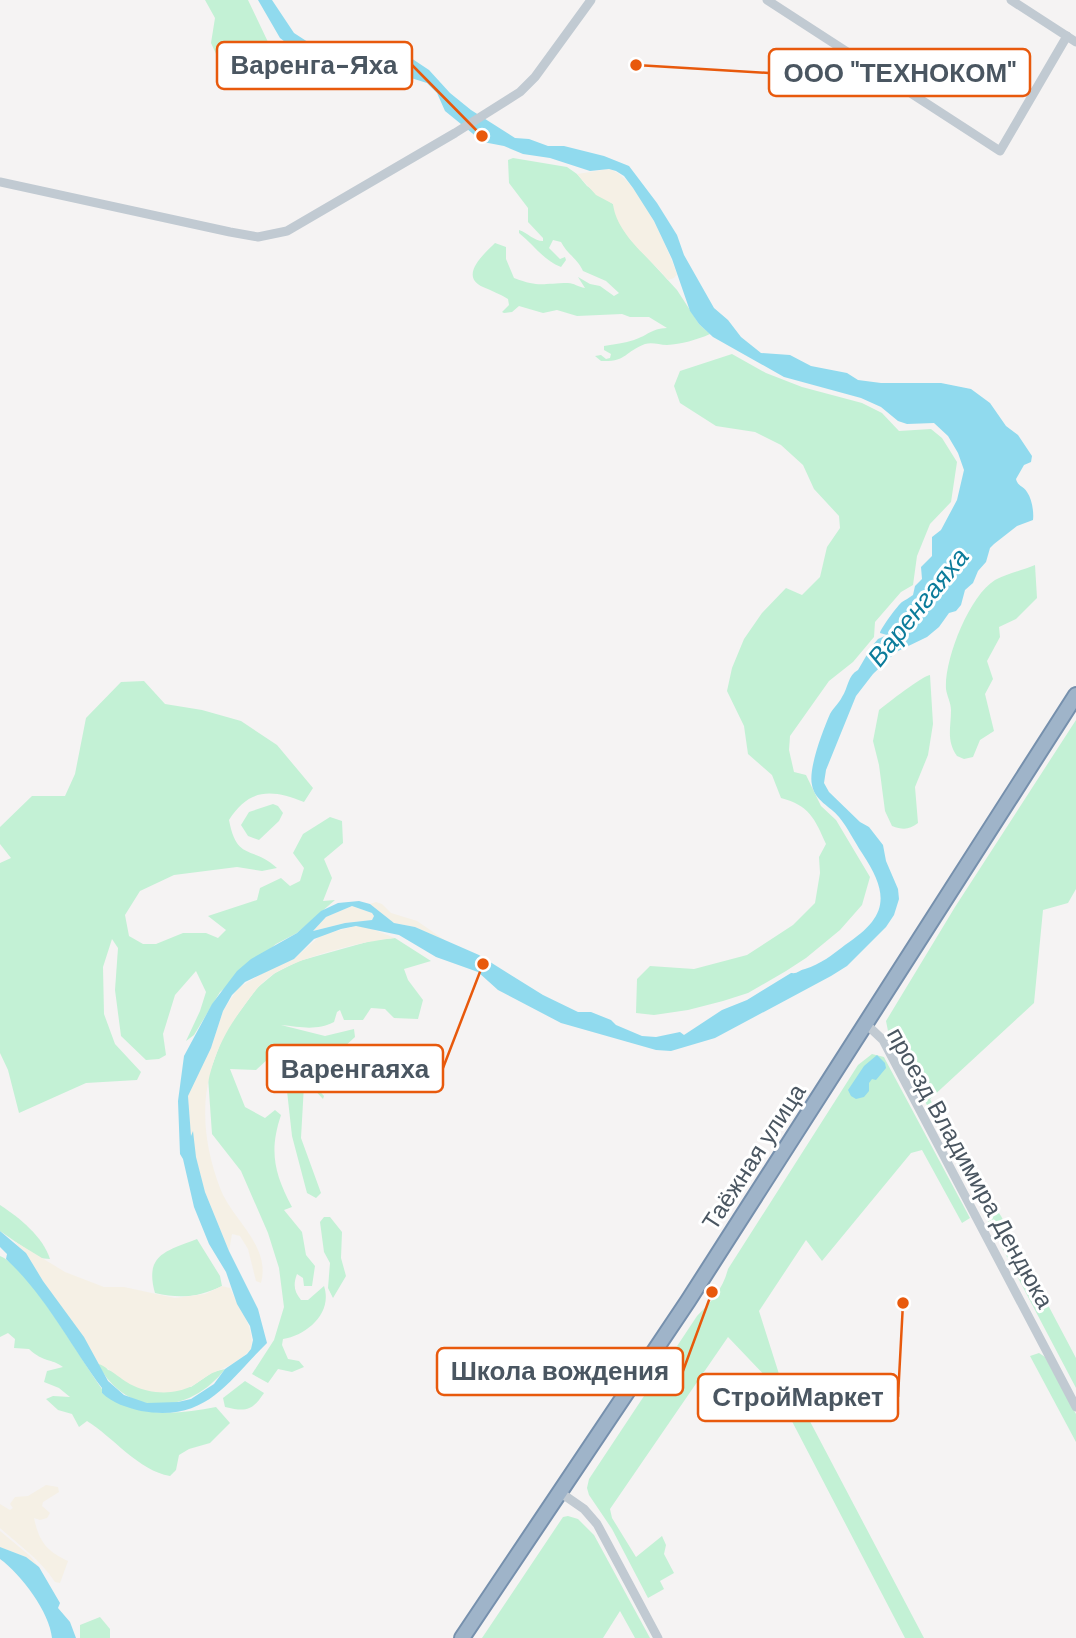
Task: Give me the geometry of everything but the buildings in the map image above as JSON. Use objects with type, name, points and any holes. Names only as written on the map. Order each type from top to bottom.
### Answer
[{"type":"highway","name":"Таёжная улица","points":[[462,1638],[688,1301],[1076,695]]},
{"type":"street","points":[[0,182],[258,237],[287,231],[455,133],[529,83],[591,0]]},
{"type":"street","points":[[767,0],[1000,151],[1067,36]]},
{"type":"street","points":[[1011,0],[1076,42]]},
{"type":"street","name":"проезд Владимира Дендюка","points":[[866,1024],[883,1040],[1076,1407]]},
{"type":"street","points":[[561,1493],[584,1509],[597,1524],[658,1638]]},
{"type":"green space","points":[[205,0],[248,0],[275,51],[277,60],[254,75],[234,75],[222,67],[211,43],[215,18]]},
{"type":"green space","points":[[513,158],[567,167],[587,186],[613,204],[631,240],[677,290],[699,324],[710,334],[678,344],[645,344],[616,360],[601,361],[595,356],[601,355],[606,359],[610,358],[611,354],[604,350],[604,346],[631,341],[667,328],[649,317],[622,314],[577,316],[557,310],[543,313],[519,306],[512,312],[502,312],[509,305],[508,299],[483,287],[473,277],[476,265],[495,243],[506,247],[506,259],[514,278],[536,284],[570,283],[585,288],[578,277],[600,286],[614,296],[619,293],[606,281],[583,271],[561,242],[553,240],[549,248],[560,259],[565,257],[561,267],[544,256],[519,233],[519,230],[543,241],[528,222],[528,208],[509,183],[508,160]]},
{"type":"green space","points":[[732,354],[766,373],[802,387],[862,403],[882,413],[899,431],[931,429],[942,438],[957,462],[951,502],[930,524],[917,556],[913,585],[901,592],[875,622],[874,637],[853,662],[829,681],[790,736],[789,750],[794,772],[806,775],[821,806],[836,820],[870,877],[862,905],[840,930],[806,958],[748,993],[688,1010],[654,1015],[636,1013],[637,979],[650,966],[694,969],[747,955],[793,925],[815,903],[820,873],[819,857],[826,844],[810,814],[791,801],[781,798],[772,775],[748,754],[744,726],[727,691],[732,668],[744,639],[762,613],[786,588],[802,595],[820,577],[827,547],[840,528],[839,516],[814,489],[803,465],[781,445],[755,432],[716,426],[680,403],[674,386],[680,371]]},
{"type":"green space","points":[[1035,565],[1037,598],[1016,619],[999,627],[1000,637],[987,661],[993,679],[985,694],[994,731],[980,740],[973,757],[964,759],[957,756],[950,739],[951,707],[946,677],[954,646],[968,614],[985,588],[999,578]]},
{"type":"green space","points":[[930,675],[933,724],[928,755],[915,787],[918,823],[909,828],[899,828],[892,826],[885,811],[873,741],[879,710]]},
{"type":"green space","points":[[144,681],[165,704],[202,710],[241,721],[277,745],[313,788],[304,802],[282,795],[262,794],[253,797],[229,820],[232,833],[241,848],[277,868],[262,871],[237,867],[174,875],[140,891],[125,915],[129,936],[143,944],[156,944],[183,933],[206,933],[218,938],[226,930],[208,916],[257,900],[260,888],[281,878],[290,886],[300,881],[304,868],[293,853],[303,834],[330,817],[342,821],[343,843],[324,859],[332,878],[323,901],[335,900],[297,933],[276,944],[220,992],[194,1035],[186,1041],[206,992],[196,971],[175,995],[163,1034],[166,1055],[159,1059],[146,1060],[121,1036],[115,990],[118,948],[112,939],[103,967],[104,1014],[115,1044],[141,1072],[137,1080],[86,1083],[19,1113],[8,1070],[0,1053],[0,863],[11,858],[0,844],[0,827],[32,796],[65,796],[75,774],[86,718],[121,682]]},
{"type":"green space","points":[[1076,720],[1076,889],[1068,903],[1043,910],[1034,1003],[930,1099],[960,1157],[1001,1216],[1076,1358],[1076,1388],[888,1031],[886,1021],[955,907]]},
{"type":"green space","points":[[273,804],[283,813],[279,821],[259,840],[248,836],[241,825],[249,812]]},
{"type":"green space","points":[[395,938],[431,961],[404,969],[408,980],[423,1000],[418,1019],[394,1018],[385,1009],[371,1008],[363,1020],[344,1020],[340,1010],[334,1022],[321,1027],[281,1025],[325,1036],[354,1029],[355,1037],[343,1048],[321,1049],[320,1060],[307,1048],[292,1045],[292,1049],[306,1061],[312,1073],[313,1084],[324,1096],[323,1099],[310,1085],[302,1069],[304,1085],[301,1138],[321,1193],[316,1198],[307,1193],[292,1136],[282,1046],[256,1070],[230,1069],[245,1107],[265,1118],[275,1110],[281,1115],[274,1151],[277,1172],[292,1207],[284,1210],[302,1232],[306,1255],[315,1266],[312,1286],[304,1286],[303,1278],[297,1274],[296,1291],[301,1300],[308,1300],[324,1286],[326,1296],[321,1314],[309,1328],[283,1339],[282,1345],[288,1359],[299,1361],[304,1367],[292,1372],[278,1369],[268,1383],[252,1374],[274,1340],[284,1307],[279,1268],[268,1233],[241,1171],[212,1134],[208,1077],[224,1033],[257,988],[275,973],[299,961],[374,940]]},
{"type":"green space","points":[[872,1054],[884,1057],[970,1218],[962,1223],[922,1150],[911,1153],[822,1261],[806,1240],[759,1311],[779,1374],[804,1410],[924,1638],[905,1638],[772,1383],[728,1337],[610,1509],[612,1518],[636,1557],[662,1536],[666,1545],[664,1554],[674,1573],[660,1581],[664,1589],[648,1598],[612,1529],[589,1495],[589,1479],[697,1316],[720,1289],[728,1269],[858,1065]]},
{"type":"green space","points":[[0,1205],[30,1229],[42,1243],[50,1259],[39,1258],[0,1231]]},
{"type":"green space","points":[[324,1217],[330,1217],[342,1232],[341,1258],[346,1276],[333,1298],[328,1288],[330,1263],[324,1252],[320,1222]]},
{"type":"green space","points":[[197,1239],[220,1276],[222,1286],[190,1296],[155,1293],[152,1280],[156,1262],[168,1251]]},
{"type":"green space","points":[[0,1256],[25,1277],[39,1295],[102,1389],[102,1393],[143,1411],[172,1413],[216,1407],[230,1423],[210,1443],[179,1455],[176,1470],[170,1476],[137,1461],[87,1421],[79,1427],[72,1414],[58,1410],[46,1399],[53,1396],[70,1397],[59,1388],[44,1382],[47,1371],[63,1367],[29,1349],[14,1348],[15,1339],[8,1333],[0,1337]]},
{"type":"green space","points":[[1039,1353],[1045,1357],[1076,1414],[1076,1442],[1030,1356]]},
{"type":"green space","points":[[98,1364],[103,1364],[108,1370],[191,1387],[213,1372],[225,1369],[194,1396],[158,1404],[141,1402],[125,1394],[110,1382]]},
{"type":"green space","points":[[245,1381],[264,1393],[260,1399],[248,1409],[225,1407],[223,1398]]},
{"type":"green space","points":[[563,1517],[578,1519],[594,1535],[650,1638],[635,1638],[620,1611],[603,1638],[482,1638]]},
{"type":"green space","points":[[100,1617],[110,1629],[110,1638],[80,1638],[80,1625]]},
{"type":"sand","points":[[609,169],[630,185],[650,214],[677,274],[674,278],[668,280],[635,245],[621,226],[613,204],[596,195],[577,174]]},
{"type":"sand","points":[[376,902],[391,913],[417,921],[446,941],[415,927],[394,923],[370,904]]},
{"type":"sand","points":[[352,906],[372,913],[372,920],[313,931],[326,917]]},
{"type":"sand","points":[[356,926],[370,928],[395,938],[318,955],[271,976],[253,994],[227,1031],[210,1074],[205,1118],[212,1164],[226,1200],[256,1245],[263,1269],[261,1283],[256,1281],[248,1249],[240,1236],[232,1234],[229,1251],[205,1192],[191,1140],[188,1096],[211,1048],[223,1011],[238,988],[270,969],[294,959],[321,935]]},
{"type":"sand","points":[[14,1241],[65,1272],[104,1287],[124,1287],[175,1298],[205,1294],[222,1286],[230,1288],[251,1333],[251,1349],[234,1362],[185,1389],[163,1392],[134,1386],[98,1364],[79,1331]]},
{"type":"sand","points":[[46,1485],[58,1487],[59,1492],[43,1502],[42,1506],[50,1513],[47,1518],[34,1518],[38,1533],[45,1544],[68,1561],[60,1583],[55,1582],[36,1560],[0,1528],[0,1504],[10,1510],[13,1508],[10,1504],[15,1497],[28,1496]]},
{"type":"sand","points":[[0,1531],[39,1567],[26,1557],[0,1547]]},
{"type":"water","points":[[258,0],[272,0],[294,33],[321,49],[384,48],[402,52],[429,70],[450,93],[471,110],[515,138],[529,139],[548,146],[564,146],[604,156],[629,166],[677,235],[684,255],[714,308],[741,337],[761,353],[790,355],[811,366],[847,373],[858,380],[881,383],[941,383],[971,389],[990,403],[1032,456],[1031,462],[1024,465],[1016,479],[1030,498],[1033,520],[1017,526],[994,544],[973,583],[965,590],[961,605],[956,611],[949,613],[927,637],[896,652],[873,674],[856,696],[826,770],[824,783],[829,792],[860,822],[869,827],[883,845],[899,899],[894,915],[886,927],[847,966],[831,976],[715,1038],[671,1051],[656,1050],[561,1023],[498,990],[478,972],[436,957],[399,935],[356,926],[314,939],[294,959],[245,982],[232,995],[223,1011],[211,1048],[188,1096],[191,1136],[193,1131],[205,1192],[229,1251],[258,1309],[267,1343],[227,1385],[199,1405],[183,1411],[164,1413],[141,1411],[115,1402],[102,1393],[102,1388],[46,1305],[6,1259],[7,1254],[0,1247],[0,1231],[26,1253],[84,1337],[108,1381],[124,1395],[147,1403],[191,1399],[214,1384],[225,1369],[247,1354],[253,1340],[250,1326],[237,1304],[226,1272],[209,1244],[194,1207],[180,1154],[178,1101],[184,1056],[212,1004],[237,971],[251,959],[297,933],[321,911],[338,903],[359,901],[370,904],[394,923],[415,927],[479,955],[543,995],[578,1012],[591,1012],[642,1036],[656,1037],[680,1032],[684,1035],[722,1010],[747,1000],[791,973],[821,962],[870,925],[880,904],[877,881],[842,821],[814,791],[811,778],[814,760],[830,714],[841,699],[850,678],[878,639],[887,635],[880,633],[883,626],[900,604],[913,595],[915,586],[922,579],[921,567],[932,556],[932,537],[941,530],[957,500],[964,470],[948,436],[934,423],[907,424],[861,398],[784,377],[713,337],[690,311],[672,259],[654,221],[624,176],[609,169],[590,171],[483,142],[445,111],[437,93],[427,83],[379,68],[354,68],[298,52],[280,38]],"holes":[[[352,906],[372,913],[372,920],[313,931],[326,917]]]},
{"type":"water","points":[[877,1055],[886,1068],[876,1080],[872,1079],[869,1091],[864,1097],[856,1099],[848,1090],[864,1066]]},
{"type":"water","points":[[0,1547],[26,1557],[39,1567],[76,1638],[52,1638],[46,1617],[33,1595],[17,1574],[0,1559]]},
{"type":"place","name":"ООО \"ТЕХНОКОМ\"","points":[[636,65]]},
{"type":"place","name":"Варенга-Яха","points":[[482,136]]},
{"type":"place","name":"Варенгаяха","points":[[483,964]]},
{"type":"place","name":"Школа вождения","points":[[712,1292]]},
{"type":"place","name":"СтройМаркет","points":[[903,1303]]}]
